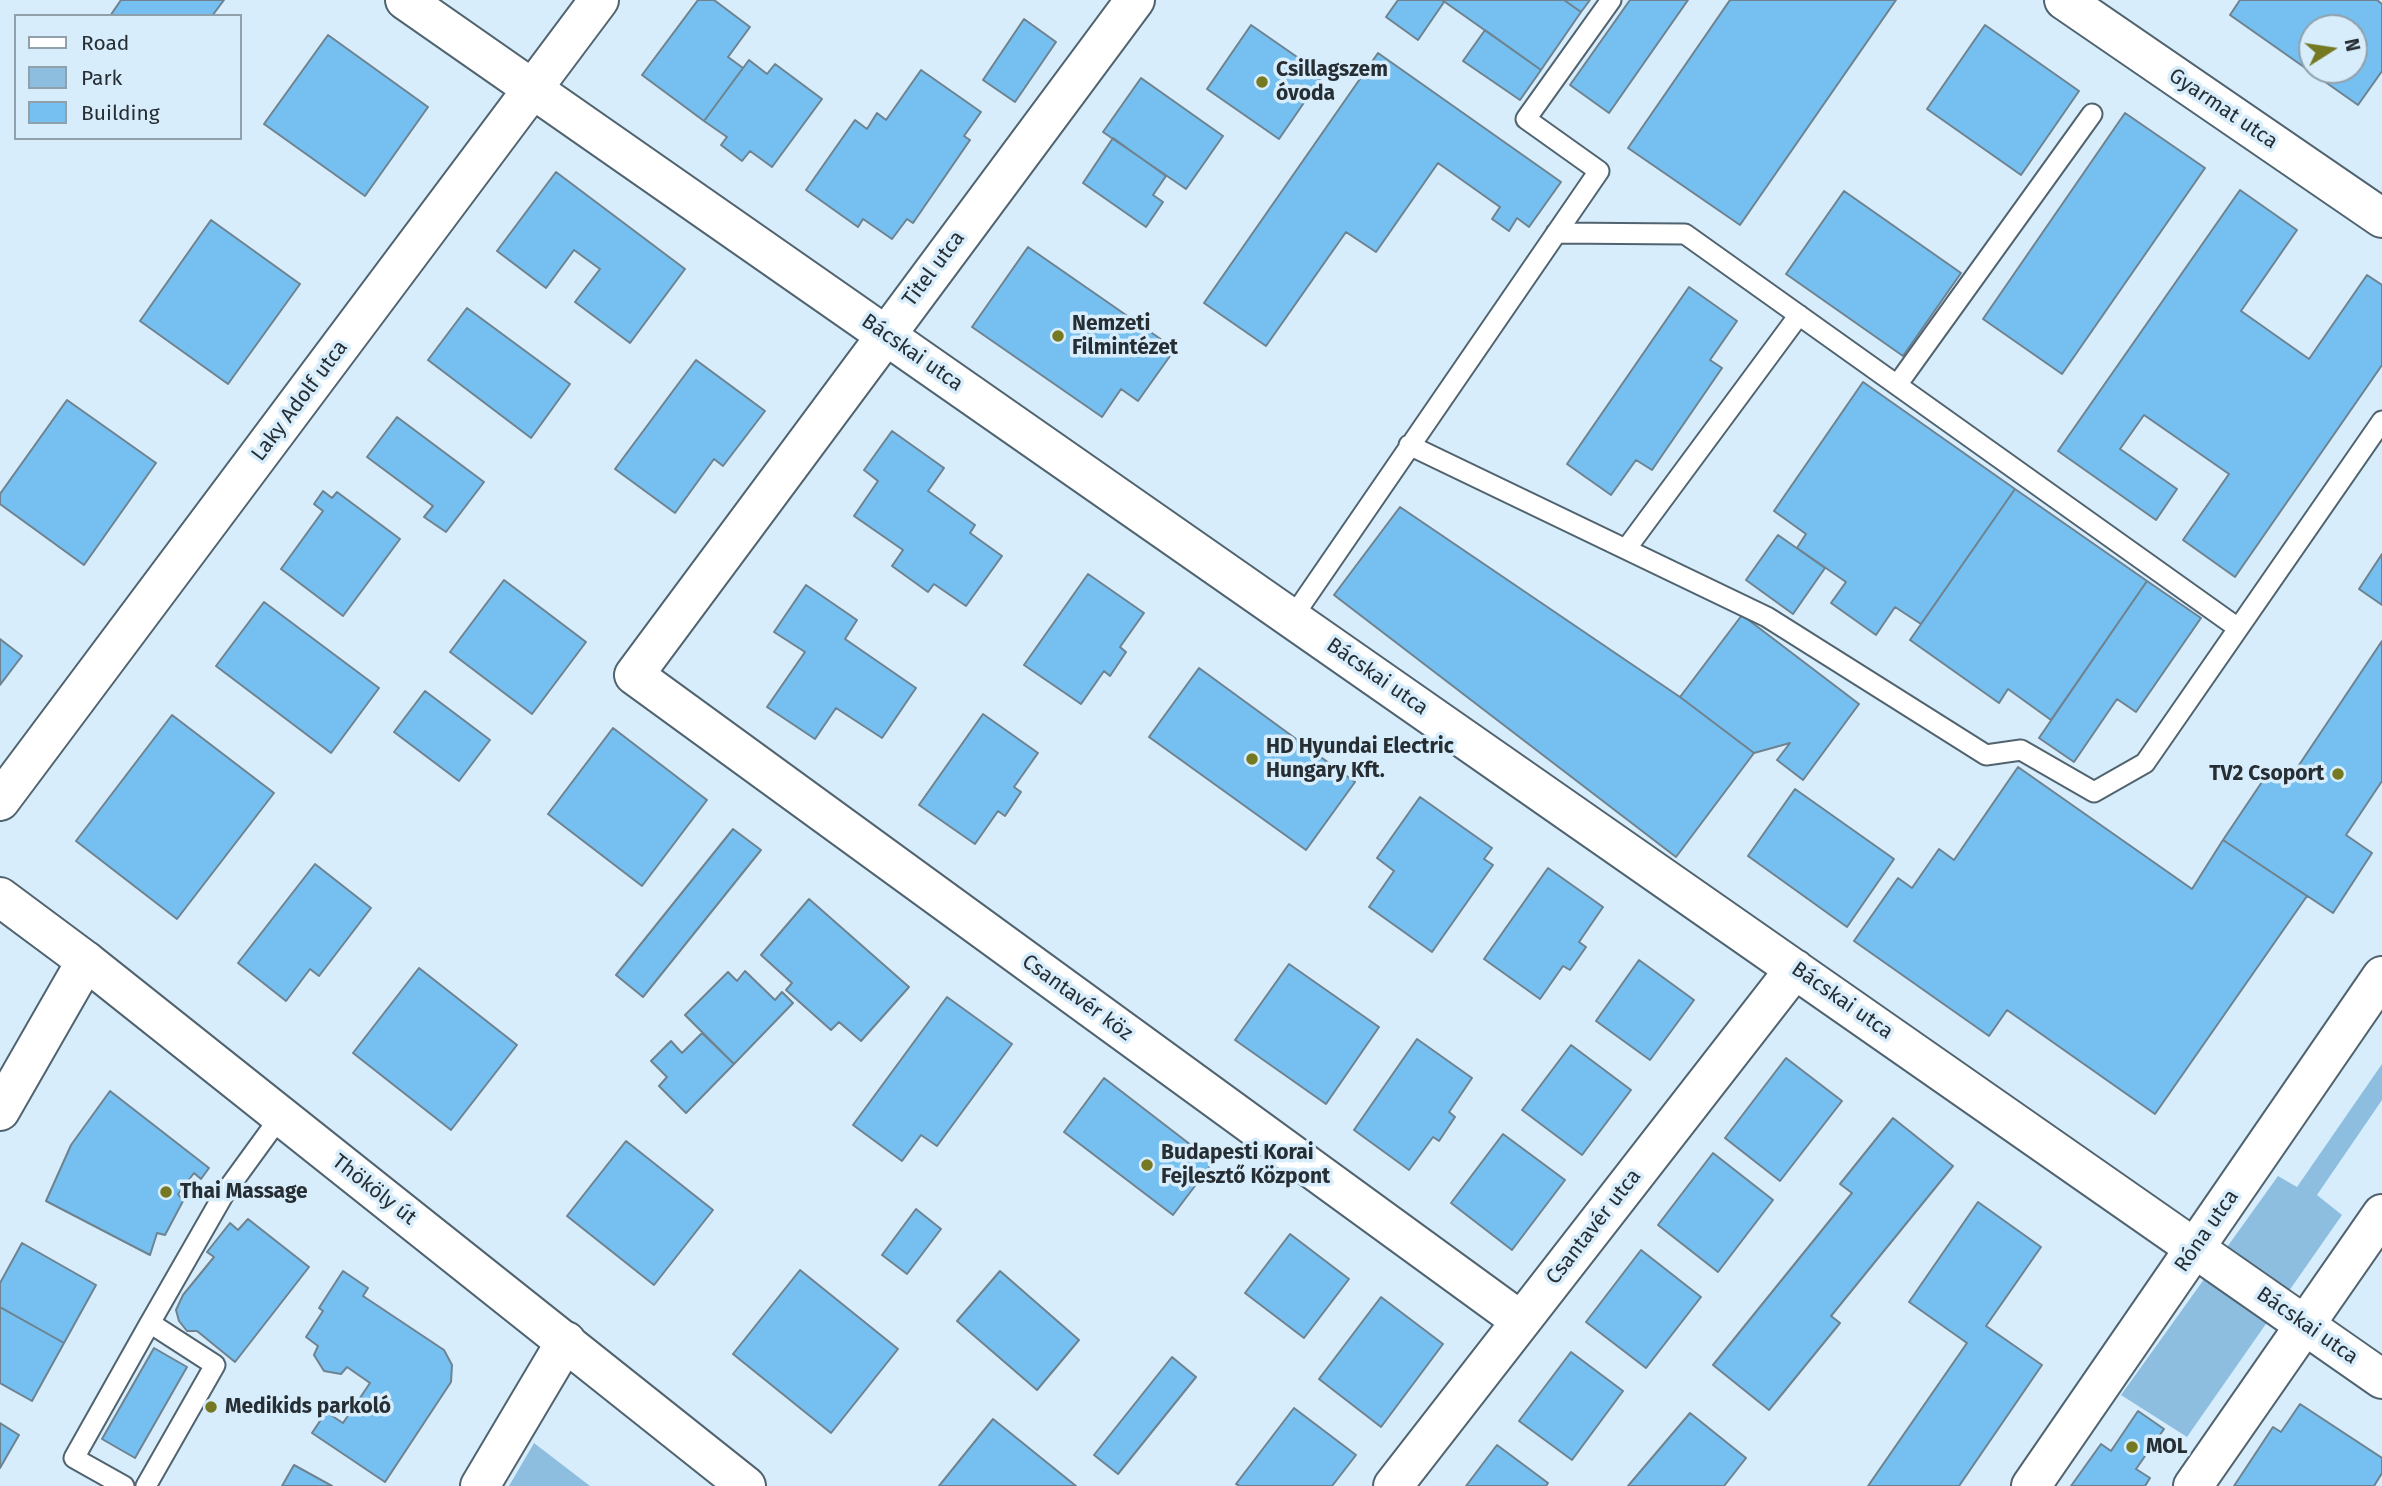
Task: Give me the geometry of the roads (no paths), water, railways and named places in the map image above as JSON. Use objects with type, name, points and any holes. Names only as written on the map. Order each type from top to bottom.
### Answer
[{"type":"street","name":"Bácskai utca","points":[[405,0],[2382,1379]]},
{"type":"street","name":"Laky Adolf utca","points":[[0,801],[599,0]]},
{"type":"street","name":"Titel utca","points":[[634,675],[1135,0]]},
{"type":"street","name":"Gyarmat utca","points":[[2064,0],[2382,218]]},
{"type":"street","name":"Csantavér köz","points":[[634,675],[1521,1321]]},
{"type":"street","name":"Thököly út","points":[[0,897],[86,961],[746,1486]]},
{"type":"street","points":[[0,1111],[86,961]]},
{"type":"street","name":"Csantavér utca","points":[[1393,1486],[1795,969]]},
{"type":"street","name":"Róna utca","points":[[2031,1486],[2382,976]]},
{"type":"street","points":[[2193,1486],[2382,1214]]},
{"type":"street","points":[[480,1486],[566,1341]]},
{"type":"lane","points":[[1292,618],[1599,171],[1526,118],[1611,0]]},
{"type":"lane","points":[[1897,385],[2092,114]]},
{"type":"lane","points":[[1556,233],[1685,233],[2238,628]]},
{"type":"lane","points":[[1626,549],[1799,315]]},
{"type":"lane","points":[[1409,445],[1767,617],[1986,755],[2021,750],[2094,792],[2145,763],[2382,421]]},
{"type":"lane","points":[[124,1486],[74,1458],[224,1194],[280,1116]]},
{"type":"lane","points":[[146,1486],[215,1365],[150,1323]]},
{"type":"place","name":"Csillagszem óvoda","points":[[1262,82]]},
{"type":"place","name":"Nemzeti Filmintézet","points":[[1058,336]]},
{"type":"place","name":"HD Hyundai Electric Hungary Kft.","points":[[1252,759]]},
{"type":"place","name":"TV2 Csoport","points":[[2338,774]]},
{"type":"place","name":"Budapesti Korai Fejlesztő Központ","points":[[1147,1165]]},
{"type":"place","name":"Thai Massage","points":[[166,1192]]},
{"type":"place","name":"Medikids parkoló","points":[[211,1407]]},
{"type":"place","name":"MOL","points":[[2132,1447]]}]
